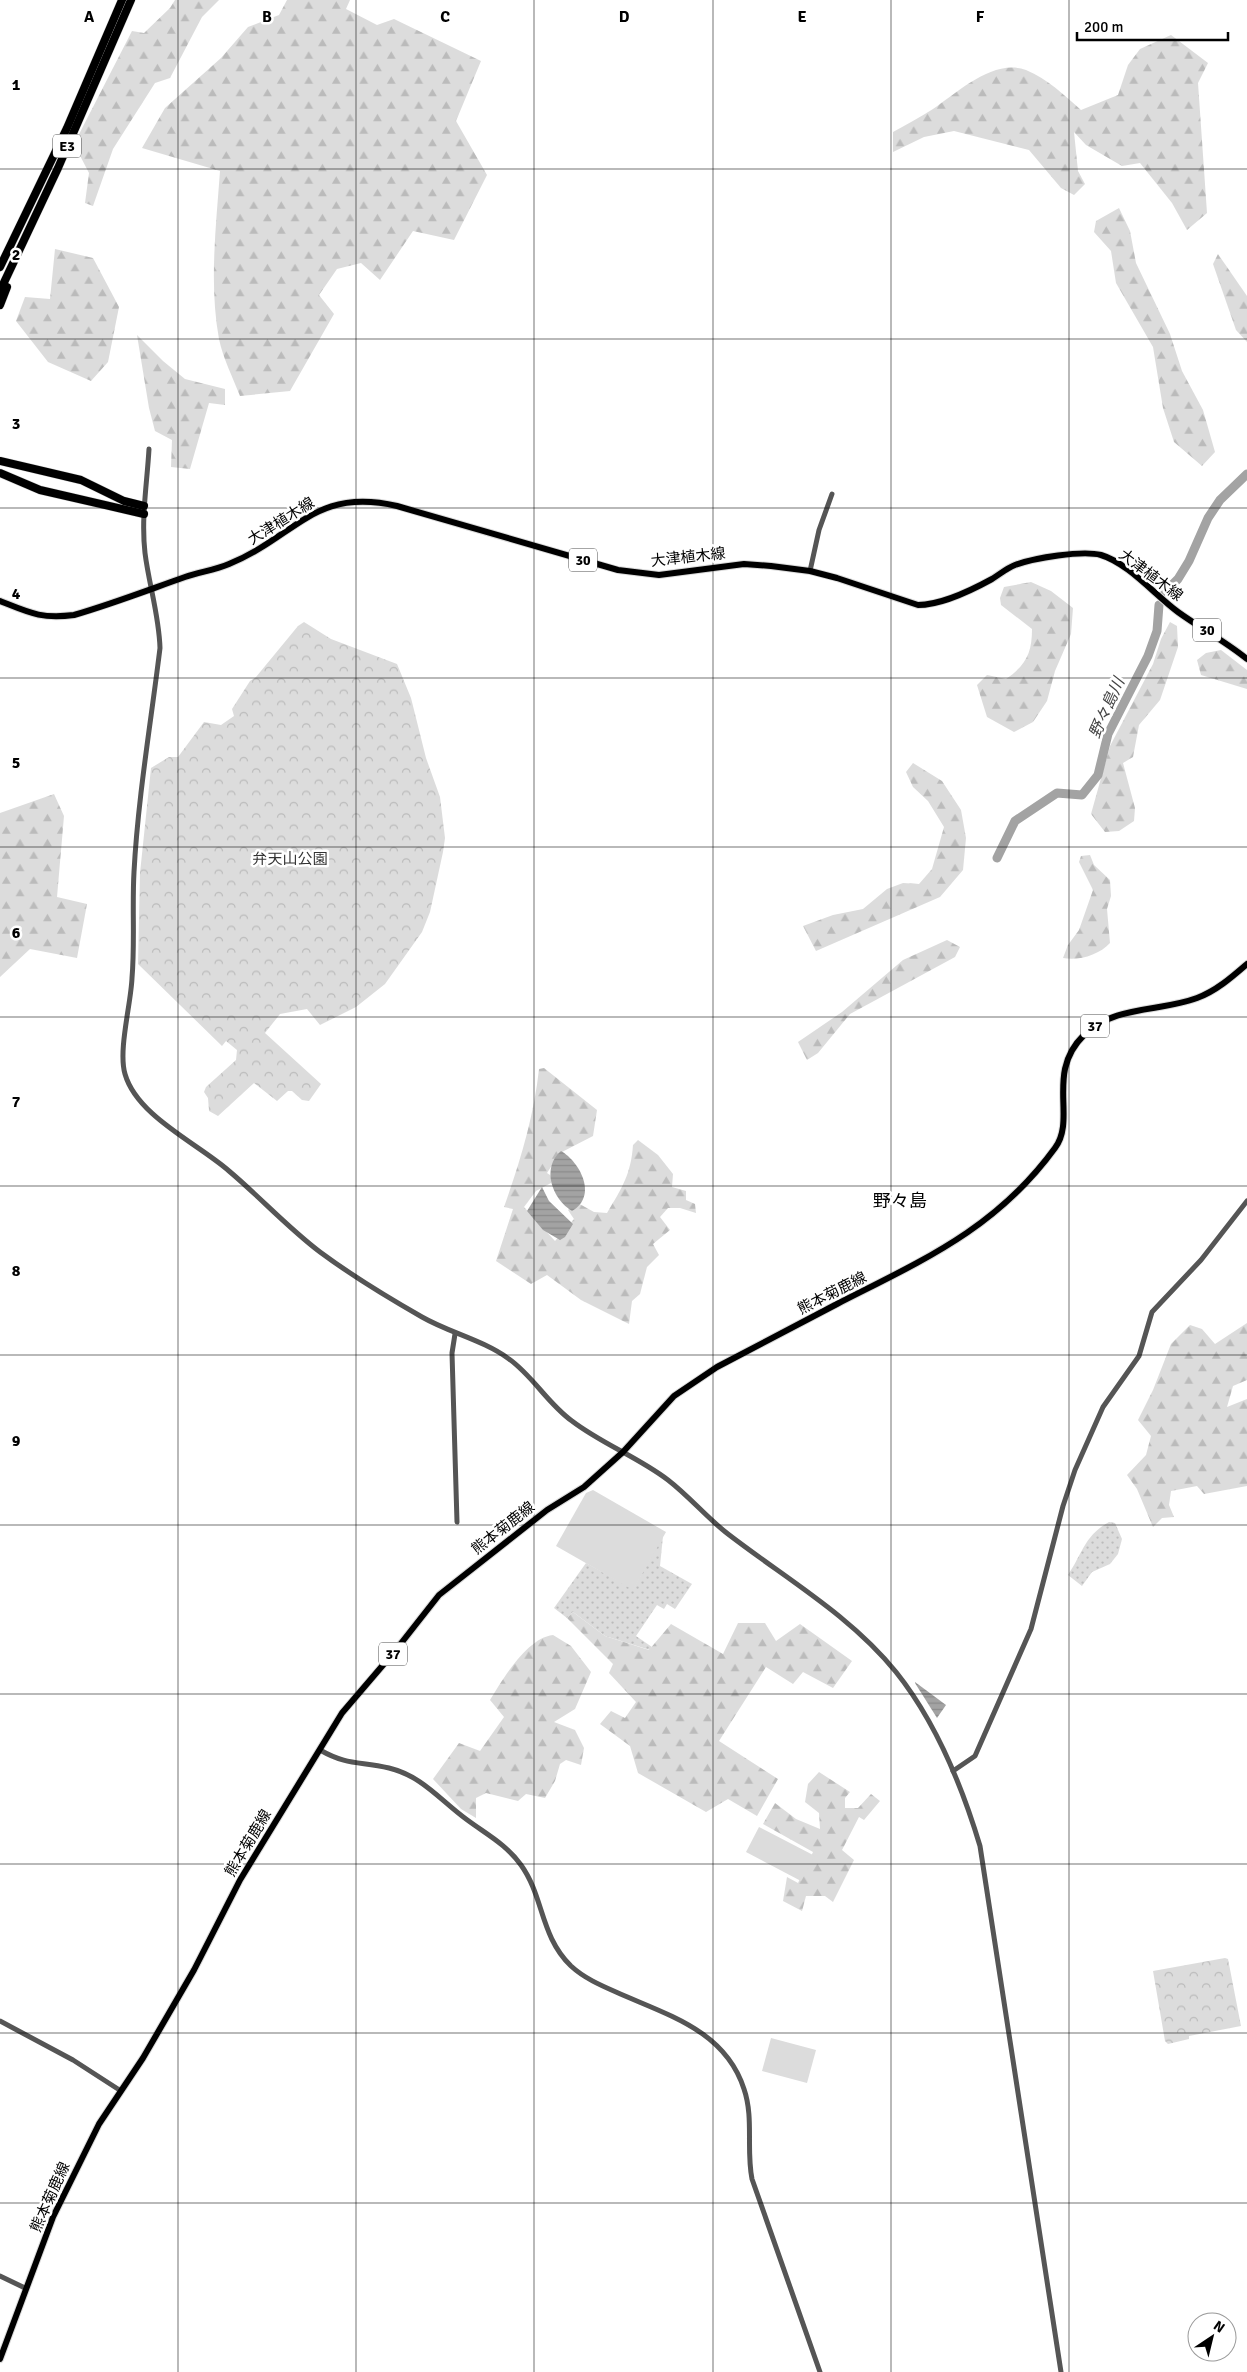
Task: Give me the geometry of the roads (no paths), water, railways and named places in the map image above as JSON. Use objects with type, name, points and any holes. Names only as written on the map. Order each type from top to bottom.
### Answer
[{"type":"highway","name":"E3","points":[[0,267],[67,128],[122,0]]},
{"type":"highway","name":"E3","points":[[0,291],[112,48],[131,0]]},
{"type":"highway","points":[[0,305],[20,250]]},
{"type":"highway","points":[[0,461],[81,480],[144,510]]},
{"type":"highway","points":[[0,473],[40,490],[144,510]]},
{"type":"main road","name":"大津植木線","points":[[0,601],[34,615],[56,617],[74,615],[151,588],[226,565],[249,555],[317,512],[336,504],[361,500],[397,506],[618,570],[659,575],[744,564],[810,571],[918,605],[929,605],[973,589],[1014,566],[1031,560],[1086,554],[1100,555],[1124,568],[1179,612],[1225,641],[1247,659]]},
{"type":"main road","name":"熊本菊鹿線","points":[[0,2359],[25,2288],[76,2167],[99,2124],[143,2058],[194,1970],[240,1880],[342,1713],[395,1652],[439,1595],[540,1515],[584,1487],[623,1452],[674,1396],[688,1384],[724,1363],[925,1260],[964,1236],[1002,1207],[1035,1174],[1059,1142],[1063,1126],[1062,1086],[1066,1066],[1078,1042],[1097,1024],[1118,1015],[1199,998],[1247,964]]},
{"type":"street","points":[[150,449],[144,510],[145,552],[159,622],[160,648],[134,871],[133,974],[123,1051],[123,1068],[127,1081],[141,1104],[228,1170],[320,1252],[424,1318],[455,1334],[477,1342],[510,1360],[570,1420],[637,1459],[668,1480],[727,1533],[794,1580],[872,1646],[896,1671],[916,1699],[953,1771],[980,1846],[1061,2372]]},
{"type":"street","points":[[810,571],[819,530],[832,494]]},
{"type":"street","points":[[953,1771],[975,1756],[1031,1629],[1074,1470],[1103,1406],[1139,1356],[1152,1312],[1201,1260],[1247,1201]]},
{"type":"street","points":[[455,1334],[452,1353],[457,1522]]},
{"type":"street","points":[[320,1750],[343,1762],[388,1768],[408,1774],[430,1787],[458,1813],[501,1843],[521,1865],[529,1879],[552,1942],[571,1966],[600,1985],[688,2023],[712,2039],[723,2051],[744,2087],[748,2102],[749,2151],[752,2179],[820,2372]]},
{"type":"street","points":[[0,2021],[73,2060],[121,2091]]},
{"type":"street","points":[[0,2276],[25,2288]]},
{"type":"waterway","name":"野々島川","points":[[1164,593],[1178,579],[1189,561],[1208,518],[1220,500],[1247,474]]},
{"type":"waterway","name":"野々島川","points":[[997,858],[1015,821],[1057,793],[1082,795],[1098,775],[1108,734],[1148,656],[1157,631],[1159,605]]},
{"type":"district","name":"野々島","points":[[900,1201]]},
{"type":"park label","name":"弁天山公園","points":[[290,859]]}]
